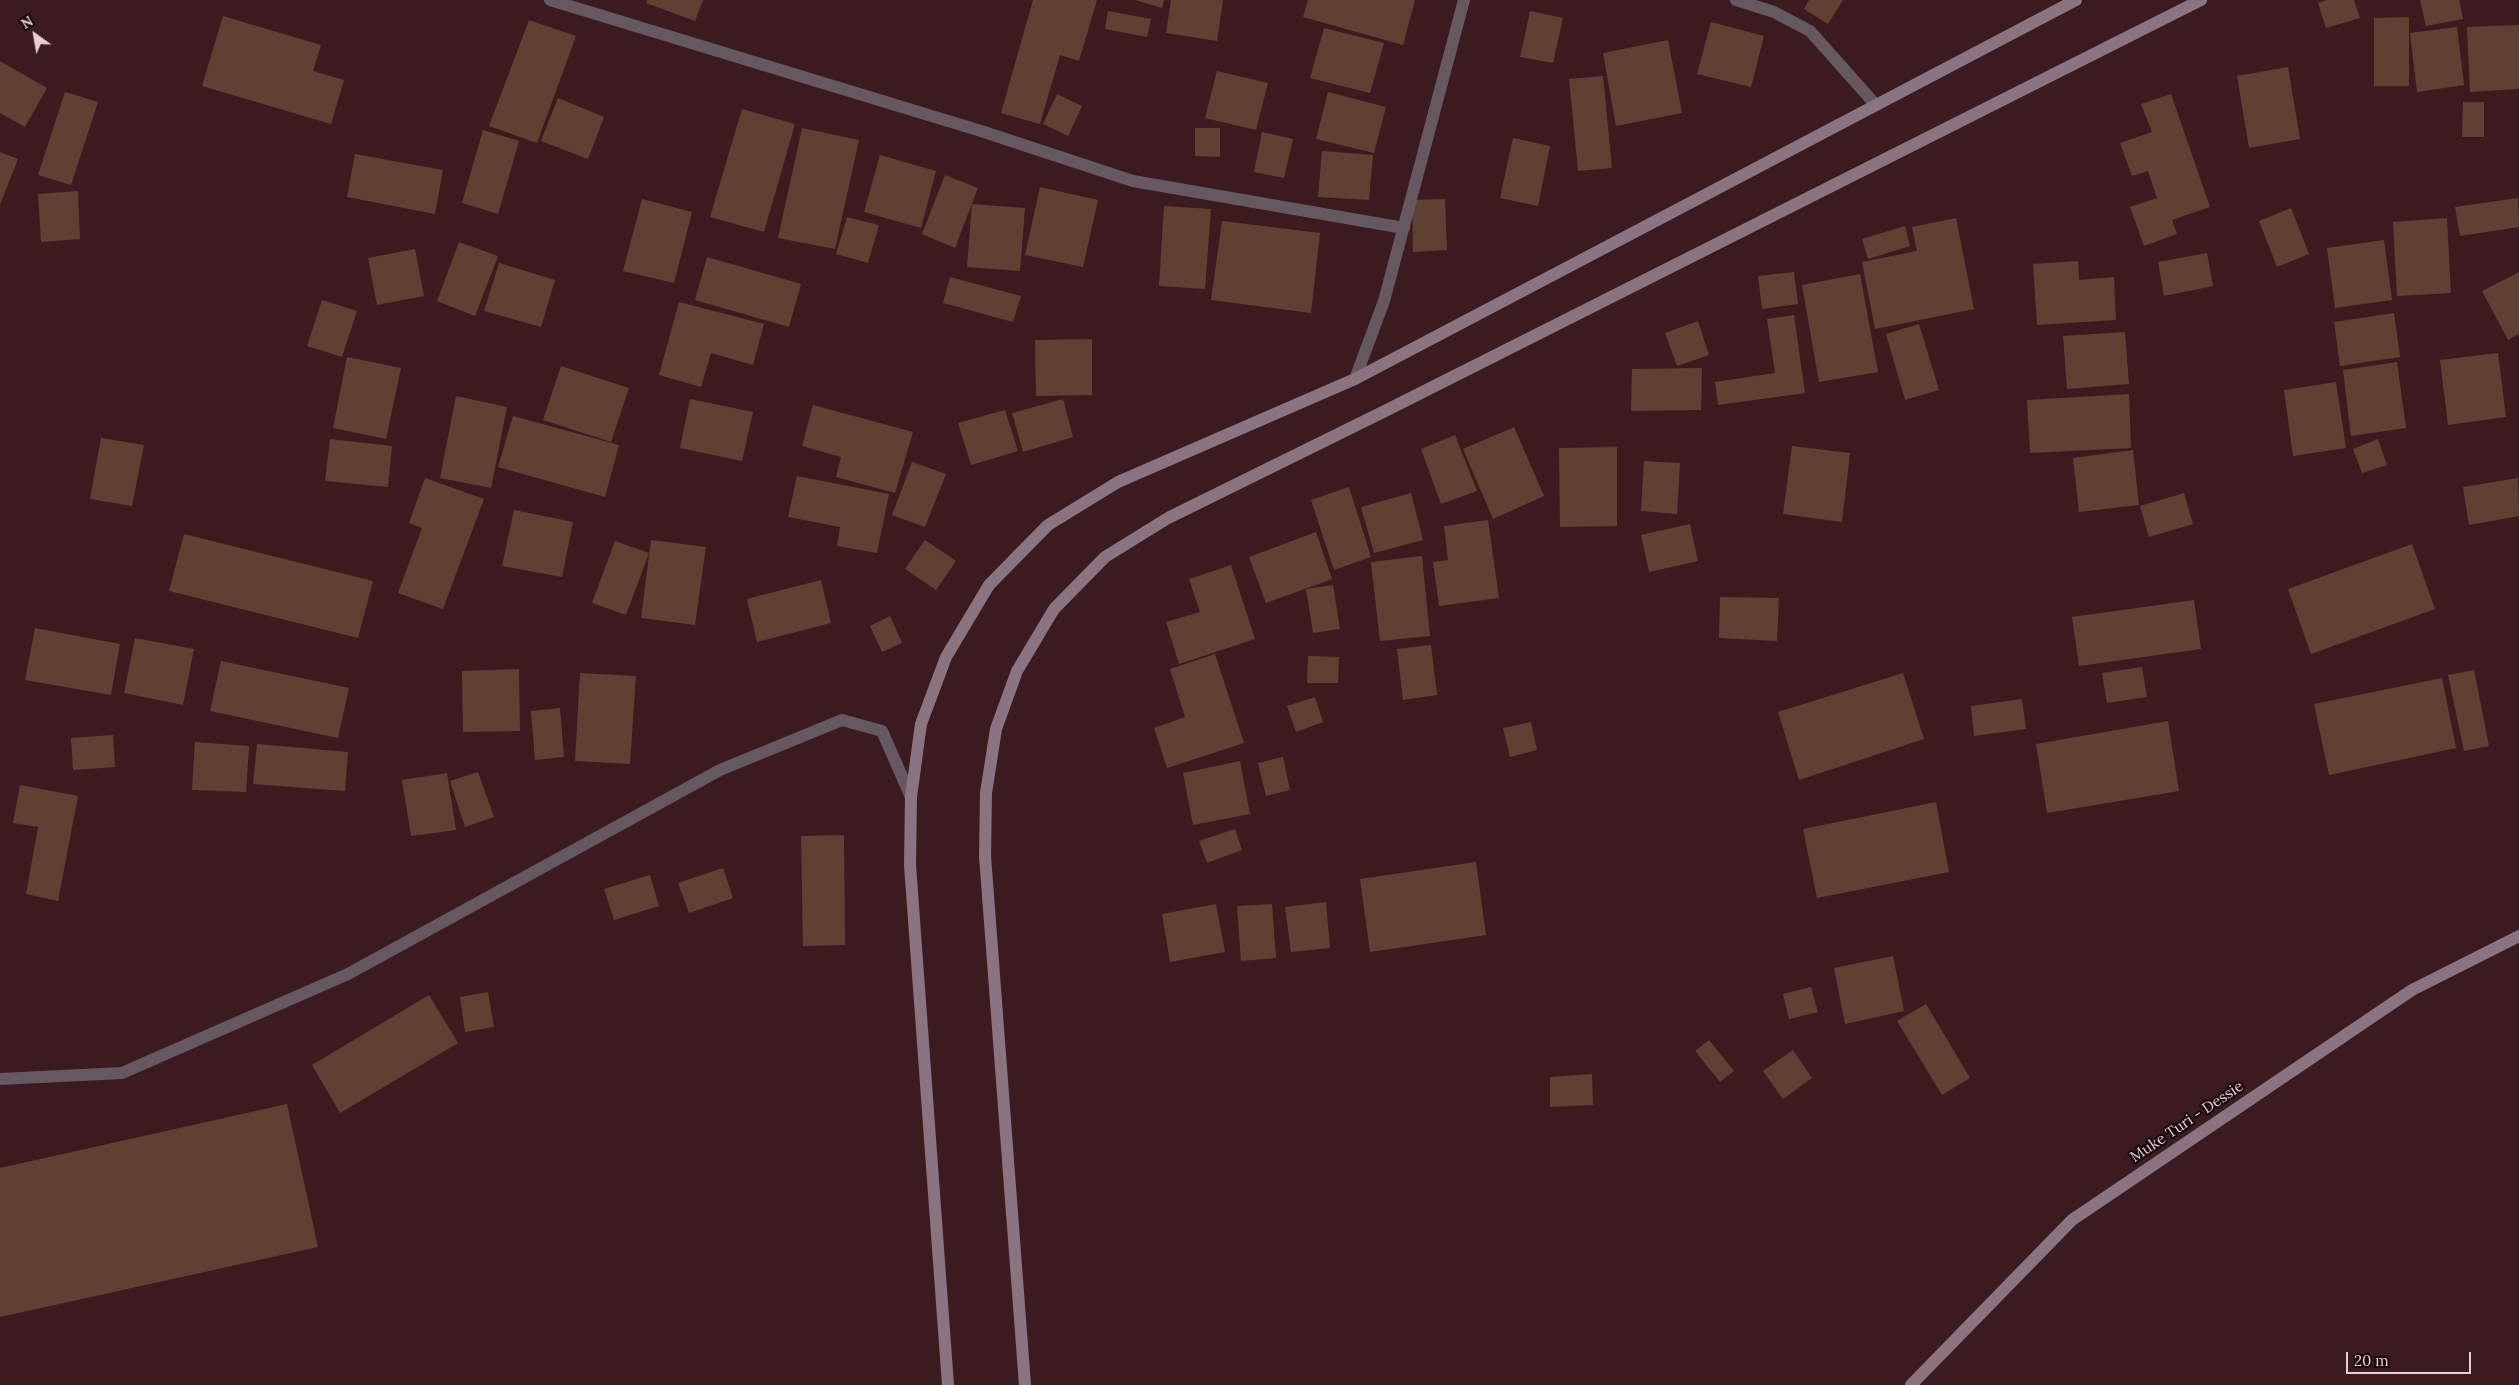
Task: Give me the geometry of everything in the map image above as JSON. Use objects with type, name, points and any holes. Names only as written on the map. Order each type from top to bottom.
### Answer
[{"type":"street","points":[[550,0],[981,131],[1133,182],[1404,228]]},
{"type":"street","points":[[1355,379],[1384,301],[1464,0]]},
{"type":"street","points":[[1736,0],[1774,12],[1810,31],[1874,104]]},
{"type":"street","points":[[948,1385],[910,865],[910,797],[921,724],[946,657],[989,586],[1048,525],[1118,482],[1355,379],[1874,104],[2076,0]]},
{"type":"street","points":[[1025,1385],[985,856],[986,793],[996,729],[1017,671],[1054,609],[1105,557],[1168,518],[1385,411],[2202,0]]},
{"type":"street","points":[[0,1079],[122,1073],[348,974],[720,770],[842,720],[882,731],[910,797]]},
{"type":"street","name":"Muke Turi - Dessie","points":[[1911,1385],[2072,1220],[2412,990],[2519,936]]},
{"type":"building","points":[[647,0],[703,0],[695,21],[646,3]]},
{"type":"building","points":[[1033,0],[1097,0],[1079,61],[1060,55],[1040,124],[1001,113]]},
{"type":"building","points":[[1135,0],[1164,0],[1162,8]]},
{"type":"building","points":[[1171,0],[1223,0],[1217,41],[1166,33]]},
{"type":"building","points":[[1308,0],[1415,0],[1403,45],[1303,17]]},
{"type":"building","points":[[1809,0],[1843,0],[1828,24],[1804,9]]},
{"type":"building","points":[[2327,0],[2354,0],[2360,18],[2326,28],[2318,3]]},
{"type":"building","points":[[2420,0],[2459,0],[2463,19],[2426,26]]},
{"type":"building","points":[[1108,11],[1151,19],[1147,37],[1105,29]]},
{"type":"building","points":[[1530,11],[1563,18],[1553,63],[1520,57]]},
{"type":"building","points":[[223,16],[321,45],[313,71],[344,80],[331,124],[202,86]]},
{"type":"building","points":[[2409,17],[2409,86],[2374,86],[2374,18]]},
{"type":"building","points":[[529,20],[576,36],[537,143],[489,126]]},
{"type":"building","points":[[1711,22],[1764,36],[1751,87],[1697,74]]},
{"type":"building","points":[[2519,25],[2519,89],[2470,92],[2467,27]]},
{"type":"building","points":[[2457,27],[2464,85],[2417,92],[2410,33]]},
{"type":"building","points":[[1324,28],[1384,43],[1370,93],[1310,78]]},
{"type":"building","points":[[1668,40],[1682,113],[1616,126],[1603,53]]},
{"type":"building","points":[[0,61],[47,88],[25,127],[0,113]]},
{"type":"building","points":[[2288,67],[2300,139],[2249,148],[2237,76]]},
{"type":"building","points":[[1217,71],[1268,83],[1256,130],[1205,118]]},
{"type":"building","points":[[1603,76],[1612,168],[1578,171],[1569,79]]},
{"type":"building","points":[[65,92],[98,102],[71,185],[38,175]]},
{"type":"building","points":[[1328,92],[1386,107],[1374,153],[1316,139]]},
{"type":"building","points":[[1057,94],[1082,106],[1068,136],[1043,124]]},
{"type":"building","points":[[2171,94],[2210,207],[2172,220],[2177,234],[2144,246],[2130,207],[2157,198],[2148,171],[2132,176],[2120,143],[2152,132],[2141,104]]},
{"type":"building","points":[[558,98],[604,117],[588,159],[541,141]]},
{"type":"building","points":[[2463,102],[2484,102],[2484,137],[2462,137]]},
{"type":"building","points":[[742,109],[795,124],[764,232],[710,217]]},
{"type":"building","points":[[802,128],[859,140],[835,249],[778,238]]},
{"type":"building","points":[[1195,128],[1220,128],[1220,157],[1195,156]]},
{"type":"building","points":[[483,130],[519,141],[498,214],[462,203]]},
{"type":"building","points":[[1262,132],[1293,139],[1284,178],[1254,172]]},
{"type":"building","points":[[1513,138],[1550,146],[1538,206],[1500,198]]},
{"type":"building","points":[[1322,151],[1373,155],[1369,200],[1318,197]]},
{"type":"building","points":[[0,152],[18,159],[0,205]]},
{"type":"building","points":[[355,154],[443,170],[435,214],[347,197]]},
{"type":"building","points":[[880,155],[936,171],[921,228],[864,212]]},
{"type":"building","points":[[945,175],[978,188],[955,248],[922,234]]},
{"type":"building","points":[[1040,187],[1098,200],[1083,267],[1025,255]]},
{"type":"building","points":[[78,191],[80,239],[41,242],[38,194]]},
{"type":"building","points":[[2518,198],[2519,227],[2460,236],[2455,207]]},
{"type":"building","points":[[642,199],[692,212],[674,283],[623,271]]},
{"type":"building","points":[[1445,199],[1447,250],[1413,252],[1412,200]]},
{"type":"building","points":[[972,204],[1025,208],[1020,271],[967,267]]},
{"type":"building","points":[[1164,206],[1211,209],[1205,289],[1159,286]]},
{"type":"building","points":[[2291,208],[2309,254],[2277,267],[2259,221]]},
{"type":"building","points":[[847,217],[879,225],[868,263],[836,254]]},
{"type":"building","points":[[1956,218],[1974,309],[1875,329],[1862,262],[1917,251],[1912,227]]},
{"type":"building","points":[[2447,218],[2451,293],[2397,296],[2393,222]]},
{"type":"building","points":[[1222,221],[1320,233],[1311,313],[1211,300]]},
{"type":"building","points":[[1905,226],[1910,246],[1868,259],[1862,239]]},
{"type":"building","points":[[2384,240],[2392,300],[2335,308],[2327,248]]},
{"type":"building","points":[[459,242],[498,256],[475,316],[437,301]]},
{"type":"building","points":[[415,249],[424,296],[377,305],[368,258]]},
{"type":"building","points":[[2207,253],[2213,286],[2164,296],[2158,262]]},
{"type":"building","points":[[707,257],[801,284],[789,327],[695,300]]},
{"type":"building","points":[[2078,261],[2079,280],[2114,277],[2116,320],[2037,325],[2033,264]]},
{"type":"building","points":[[499,263],[555,280],[541,327],[484,311]]},
{"type":"building","points":[[1794,272],[1798,304],[1762,309],[1758,276]]},
{"type":"building","points":[[2519,272],[2519,334],[2508,340],[2482,291]]},
{"type":"building","points":[[1860,274],[1878,372],[1819,382],[1802,285]]},
{"type":"building","points":[[950,277],[1021,296],[1013,322],[943,303]]},
{"type":"building","points":[[322,300],[357,311],[342,357],[307,346]]},
{"type":"building","points":[[679,302],[764,324],[753,365],[711,353],[701,387],[659,375]]},
{"type":"building","points":[[2394,313],[2400,357],[2340,366],[2334,322]]},
{"type":"building","points":[[1794,315],[1805,393],[1718,405],[1715,382],[1775,373],[1767,319]]},
{"type":"building","points":[[1698,321],[1709,355],[1677,366],[1665,333]]},
{"type":"building","points":[[1919,324],[1939,390],[1905,400],[1886,334]]},
{"type":"building","points":[[2125,332],[2129,384],[2067,389],[2063,336]]},
{"type":"building","points":[[1092,339],[1092,395],[1036,396],[1035,340]]},
{"type":"building","points":[[2498,353],[2506,417],[2448,425],[2440,360]]},
{"type":"building","points":[[347,357],[401,368],[386,439],[333,428]]},
{"type":"building","points":[[2397,362],[2406,428],[2351,436],[2343,370]]},
{"type":"building","points":[[561,366],[629,388],[611,442],[543,420]]},
{"type":"building","points":[[1702,368],[1701,410],[1631,411],[1632,369]]},
{"type":"building","points":[[2336,382],[2346,448],[2293,456],[2284,390]]},
{"type":"building","points":[[2129,394],[2131,448],[2030,453],[2027,400]]},
{"type":"building","points":[[456,396],[507,407],[491,488],[440,478]]},
{"type":"building","points":[[690,399],[753,412],[742,461],[680,448]]},
{"type":"building","points":[[1063,399],[1073,437],[1023,452],[1012,413]]},
{"type":"building","points":[[813,405],[913,432],[895,493],[836,477],[841,457],[802,446]]},
{"type":"building","points":[[1005,410],[1018,451],[971,465],[958,423]]},
{"type":"building","points":[[513,416],[619,445],[605,497],[498,467]]},
{"type":"building","points":[[1514,427],[1544,496],[1493,519],[1463,449]]},
{"type":"building","points":[[1455,435],[1477,491],[1441,504],[1421,449]]},
{"type":"building","points":[[101,438],[144,445],[132,506],[90,499]]},
{"type":"building","points":[[330,439],[392,446],[388,487],[325,481]]},
{"type":"building","points":[[2378,439],[2387,465],[2362,473],[2353,449]]},
{"type":"building","points":[[1792,446],[1850,453],[1842,522],[1783,514]]},
{"type":"building","points":[[1617,447],[1617,526],[1560,527],[1559,448]]},
{"type":"building","points":[[2133,450],[2139,505],[2079,512],[2073,458]]},
{"type":"building","points":[[1644,461],[1680,463],[1677,514],[1641,511]]},
{"type":"building","points":[[912,462],[946,474],[925,527],[892,515]]},
{"type":"building","points":[[797,476],[889,494],[877,553],[837,546],[840,527],[788,517]]},
{"type":"building","points":[[425,478],[484,499],[443,609],[398,593],[422,528],[409,523]]},
{"type":"building","points":[[2518,478],[2519,516],[2469,525],[2463,487]]},
{"type":"building","points":[[1349,487],[1371,557],[1334,570],[1311,500]]},
{"type":"building","points":[[1411,493],[1423,540],[1374,553],[1361,507]]},
{"type":"building","points":[[2184,493],[2193,524],[2149,537],[2140,506]]},
{"type":"building","points":[[514,510],[573,522],[562,577],[502,566]]},
{"type":"building","points":[[1488,520],[1499,598],[1439,606],[1433,562],[1448,560],[1444,526]]},
{"type":"building","points":[[1690,524],[1698,561],[1649,572],[1641,535]]},
{"type":"building","points":[[1316,532],[1332,579],[1266,603],[1249,557]]},
{"type":"building","points":[[184,534],[373,581],[358,638],[169,591]]},
{"type":"building","points":[[651,540],[706,547],[695,625],[641,618]]},
{"type":"building","points":[[925,540],[956,561],[936,590],[905,569]]},
{"type":"building","points":[[615,541],[649,553],[626,615],[592,603]]},
{"type":"building","points":[[2412,544],[2435,609],[2311,654],[2288,589]]},
{"type":"building","points":[[1422,556],[1430,636],[1380,641],[1371,562]]},
{"type":"building","points":[[1231,565],[1255,639],[1179,664],[1166,622],[1200,612],[1189,579]]},
{"type":"building","points":[[821,580],[831,623],[757,642],[747,599]]},
{"type":"building","points":[[1333,585],[1340,629],[1313,633],[1306,589]]},
{"type":"building","points":[[1720,597],[1779,598],[1777,641],[1719,638]]},
{"type":"building","points":[[2194,600],[2201,649],[2079,666],[2072,617]]},
{"type":"building","points":[[890,616],[902,643],[882,652],[870,626]]},
{"type":"building","points":[[35,628],[120,644],[111,695],[25,680]]},
{"type":"building","points":[[135,638],[194,649],[183,705],[124,693]]},
{"type":"building","points":[[1431,645],[1437,695],[1403,700],[1397,649]]},
{"type":"building","points":[[1215,654],[1244,743],[1167,768],[1154,728],[1185,717],[1170,669]]},
{"type":"building","points":[[1308,656],[1339,657],[1338,683],[1307,683]]},
{"type":"building","points":[[221,661],[349,688],[338,738],[210,711]]},
{"type":"building","points":[[2142,667],[2147,697],[2107,703],[2102,673]]},
{"type":"building","points":[[519,669],[520,731],[463,732],[462,671]]},
{"type":"building","points":[[2474,670],[2489,746],[2464,751],[2448,675]]},
{"type":"building","points":[[580,673],[636,676],[630,764],[575,761]]},
{"type":"building","points":[[1903,673],[1924,739],[1799,780],[1778,712]]},
{"type":"building","points":[[2442,678],[2456,748],[2329,775],[2314,704]]},
{"type":"building","points":[[1315,697],[1323,722],[1296,732],[1287,706]]},
{"type":"building","points":[[2022,699],[2026,729],[1974,736],[1971,706]]},
{"type":"building","points":[[560,708],[564,757],[535,760],[531,711]]},
{"type":"building","points":[[2168,721],[2179,791],[2047,813],[2036,744]]},
{"type":"building","points":[[1531,722],[1537,750],[1510,757],[1503,728]]},
{"type":"building","points":[[113,735],[115,767],[73,770],[71,738]]},
{"type":"building","points":[[195,742],[249,746],[246,792],[192,790]]},
{"type":"building","points":[[257,744],[348,752],[345,791],[253,784]]},
{"type":"building","points":[[1283,757],[1290,790],[1266,796],[1258,763]]},
{"type":"building","points":[[1240,761],[1250,814],[1193,825],[1183,773]]},
{"type":"building","points":[[478,772],[494,817],[465,827],[450,781]]},
{"type":"building","points":[[447,773],[456,830],[411,836],[402,780]]},
{"type":"building","points":[[20,785],[78,796],[58,901],[26,894],[38,827],[13,823]]},
{"type":"building","points":[[1936,802],[1949,872],[1817,898],[1803,829]]},
{"type":"building","points":[[1235,829],[1242,850],[1207,863],[1199,841]]},
{"type":"building","points":[[844,835],[845,945],[803,946],[801,836]]},
{"type":"building","points":[[1476,862],[1486,935],[1370,952],[1360,879]]},
{"type":"building","points":[[723,868],[733,898],[689,913],[678,883]]},
{"type":"building","points":[[650,875],[659,906],[614,920],[604,889]]},
{"type":"building","points":[[1326,902],[1330,948],[1291,952],[1285,907]]},
{"type":"building","points":[[1216,904],[1225,952],[1170,962],[1162,914]]},
{"type":"building","points":[[1272,904],[1276,958],[1241,961],[1237,906]]},
{"type":"building","points":[[1893,956],[1904,1011],[1845,1024],[1834,968]]},
{"type":"building","points":[[1811,987],[1818,1012],[1789,1019],[1783,994]]},
{"type":"building","points":[[488,992],[494,1027],[465,1032],[460,997]]},
{"type":"building","points":[[429,995],[458,1043],[340,1113],[312,1065]]},
{"type":"building","points":[[1926,1004],[1970,1078],[1942,1095],[1897,1021]]},
{"type":"building","points":[[1709,1040],[1734,1071],[1720,1082],[1695,1051]]},
{"type":"building","points":[[1793,1050],[1812,1078],[1783,1099],[1763,1071]]},
{"type":"building","points":[[1592,1074],[1593,1105],[1550,1107],[1550,1077]]},
{"type":"building","points":[[287,1104],[318,1247],[0,1317],[0,1168]]}]
